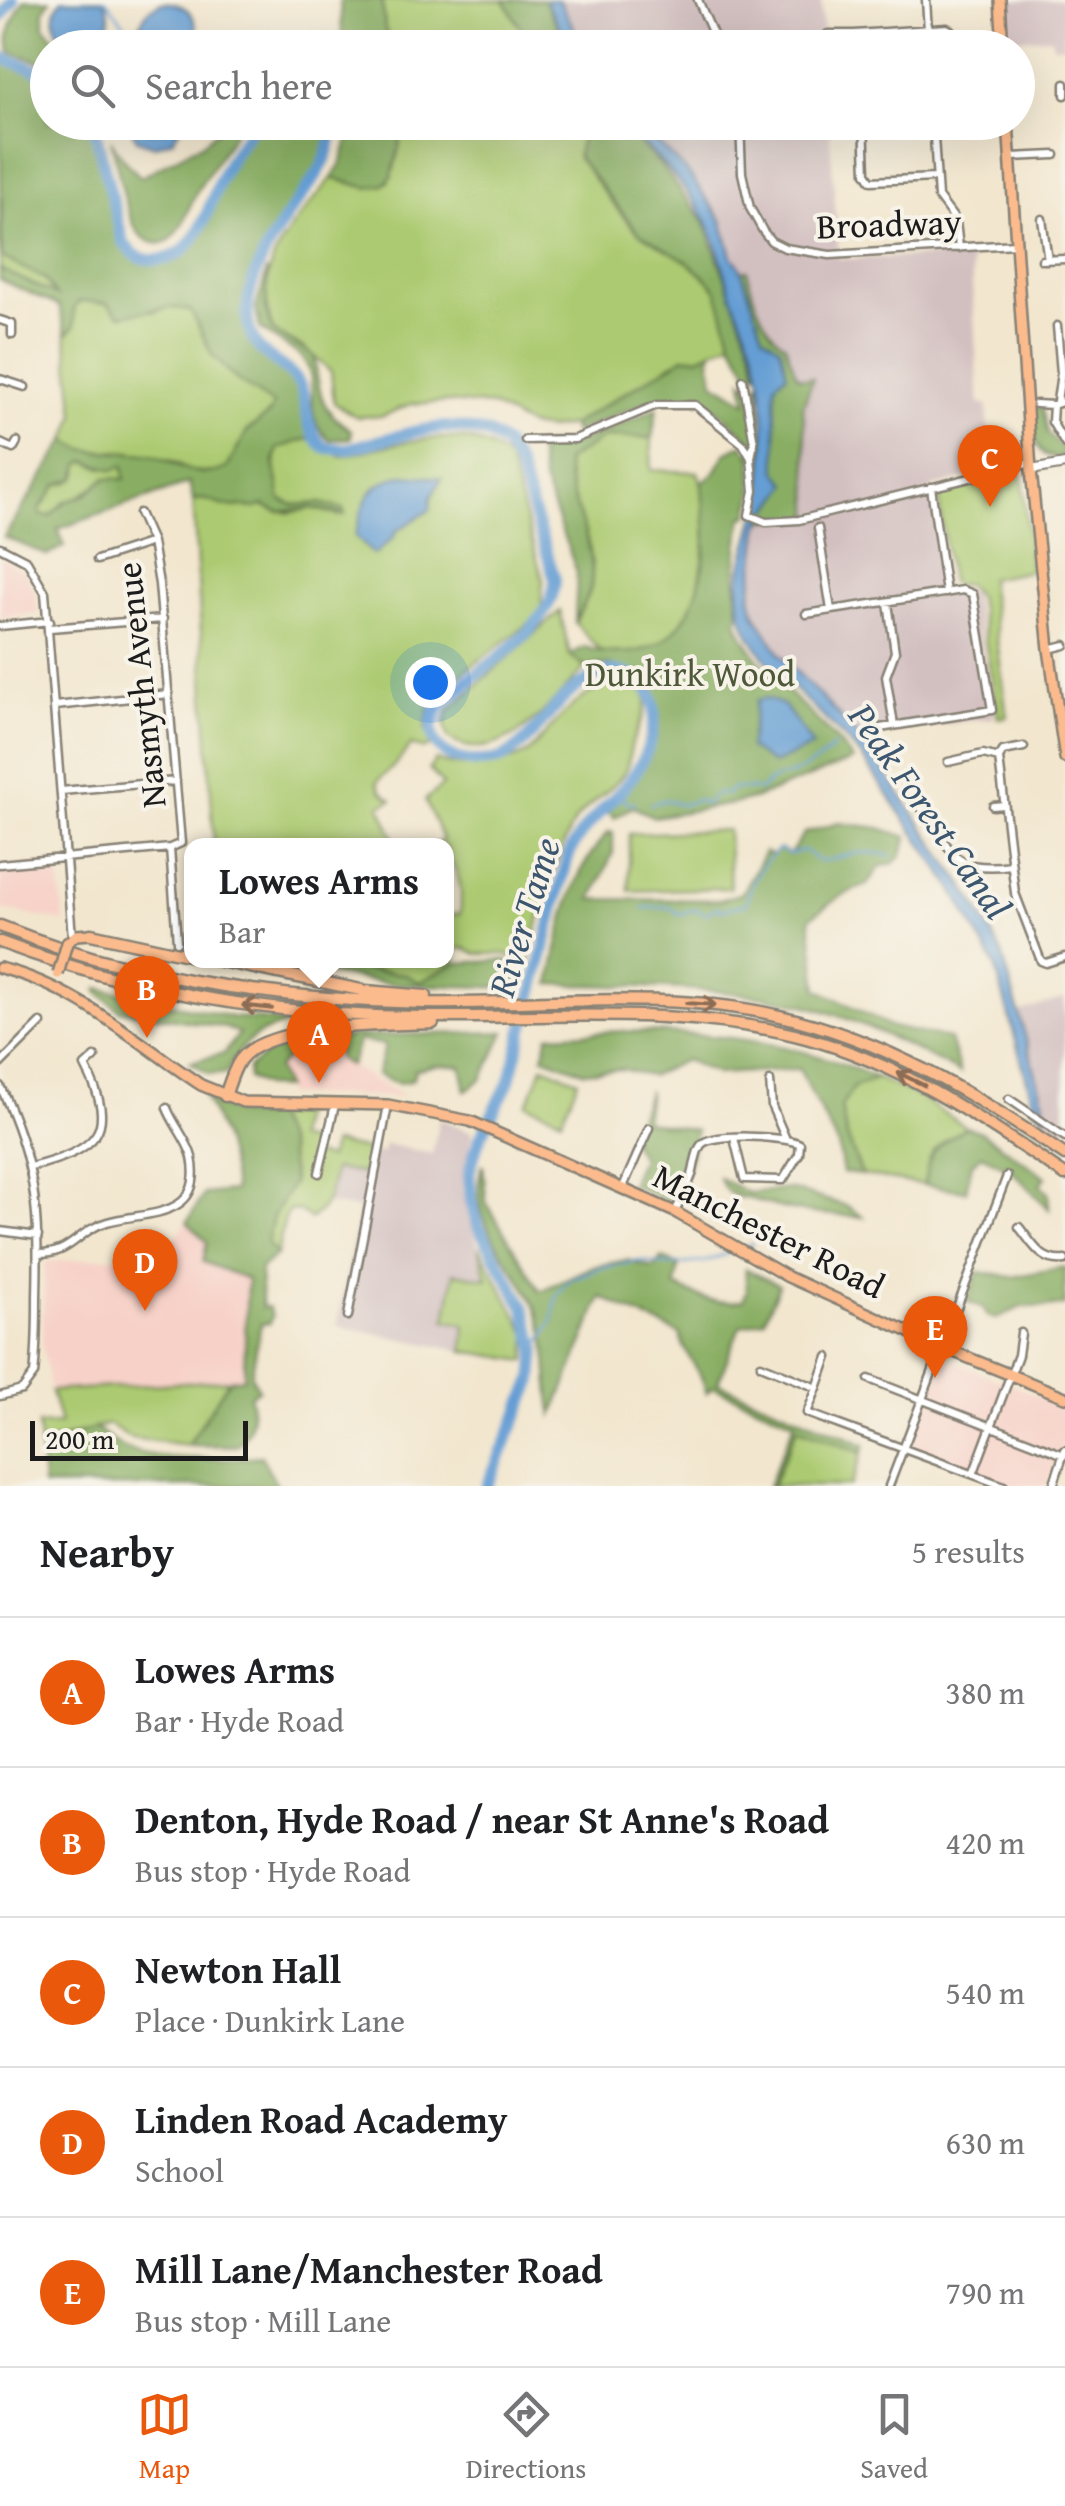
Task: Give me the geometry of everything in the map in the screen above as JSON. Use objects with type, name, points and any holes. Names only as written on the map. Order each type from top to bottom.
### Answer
[{"type":"highway","points":[[0,926],[87,956],[171,977],[300,996],[710,1004],[780,1016],[872,1044],[949,1081],[1065,1155]]},
{"type":"highway","points":[[91,934],[184,954]]},
{"type":"highway","points":[[0,942],[107,977],[244,1005],[424,1020]]},
{"type":"highway","points":[[255,968],[424,999]]},
{"type":"highway","points":[[224,1096],[240,1060],[255,1048],[281,1036],[311,1031],[424,1020],[712,1020],[762,1028],[842,1049],[940,1093],[1065,1175]]},
{"type":"main road","points":[[1000,0],[1002,30]]},
{"type":"main road","points":[[1009,140],[1031,467],[1048,649],[1065,758]]},
{"type":"main road","points":[[53,986],[70,940],[91,934]]},
{"type":"main road","points":[[0,968],[73,995],[201,1085],[224,1096]]},
{"type":"main road","name":"Manchester Road","points":[[224,1096],[243,1102],[388,1105],[470,1121],[675,1212],[788,1277],[942,1347],[1065,1397]]},
{"type":"street","points":[[698,0],[711,30]]},
{"type":"street","points":[[926,0],[928,30],[950,30]]},
{"type":"street","points":[[1065,84],[1065,95]]},
{"type":"street","name":"Broadway","points":[[742,140],[746,192],[755,221],[772,241],[814,254],[1016,244]]},
{"type":"street","points":[[865,140],[866,174],[871,181],[936,178]]},
{"type":"street","points":[[934,140],[940,204],[956,221],[959,248]]},
{"type":"street","points":[[1010,158],[1055,155]]},
{"type":"street","points":[[1042,219],[1045,260],[1065,259]]},
{"type":"street","points":[[12,335],[12,324],[19,318]]},
{"type":"street","points":[[0,320],[12,324]]},
{"type":"street","points":[[1057,326],[1061,374],[1052,422],[1065,444]]},
{"type":"street","points":[[0,379],[25,388]]},
{"type":"street","points":[[743,380],[754,443],[754,491],[748,515],[752,519],[799,520],[932,487],[1065,464]]},
{"type":"street","points":[[1036,404],[1058,402]]},
{"type":"street","points":[[524,440],[574,439],[657,405],[695,404],[743,444],[751,458]]},
{"type":"street","points":[[0,443],[16,449]]},
{"type":"street","points":[[932,487],[946,593]]},
{"type":"street","name":"Nasmyth Avenue","points":[[140,513],[152,542],[163,619],[181,843],[170,848]]},
{"type":"street","points":[[818,528],[831,610]]},
{"type":"street","points":[[98,560],[152,542]]},
{"type":"street","points":[[0,547],[27,560],[45,592],[70,940]]},
{"type":"street","points":[[806,614],[964,590],[973,594],[992,710],[874,729]]},
{"type":"street","points":[[888,603],[896,652],[886,676],[894,725]]},
{"type":"street","points":[[0,626],[163,619]]},
{"type":"street","points":[[1048,649],[1065,645]]},
{"type":"street","points":[[54,706],[169,694]]},
{"type":"street","points":[[1024,746],[1002,751],[999,758],[1018,905],[1041,961],[1065,957]]},
{"type":"street","points":[[948,762],[983,754],[999,758]]},
{"type":"street","points":[[61,791],[176,781]]},
{"type":"street","points":[[916,803],[958,861],[980,869],[1011,865]]},
{"type":"street","points":[[993,806],[1004,805]]},
{"type":"street","points":[[926,814],[934,808]]},
{"type":"street","points":[[0,864],[170,848],[177,942]]},
{"type":"street","points":[[0,1064],[41,1022]]},
{"type":"street","points":[[31,1167],[83,1151],[95,1136],[101,1115],[98,1090],[85,1066],[95,1058]]},
{"type":"street","points":[[770,1081],[772,1107],[785,1138]]},
{"type":"street","points":[[0,1086],[31,1167],[39,1236],[34,1374],[22,1390],[0,1396]]},
{"type":"street","points":[[1009,1099],[1061,1135]]},
{"type":"street","points":[[319,1172],[335,1105]]},
{"type":"street","points":[[348,1316],[388,1105]]},
{"type":"street","points":[[39,1257],[58,1254],[88,1229],[111,1221],[148,1217],[178,1206],[190,1186],[192,1155],[167,1108]]},
{"type":"street","points":[[623,1187],[649,1128]]},
{"type":"street","points":[[675,1212],[692,1175],[699,1147],[708,1139],[734,1138],[785,1138],[800,1144],[799,1154],[782,1180],[744,1178],[734,1138]]},
{"type":"street","points":[[889,1486],[1007,1176]]},
{"type":"street","points":[[1020,1227],[1043,1257],[1054,1262],[1065,1260]]},
{"type":"street","points":[[0,1232],[39,1236]]},
{"type":"street","points":[[974,1472],[1018,1355],[1021,1332]]},
{"type":"street","points":[[828,1357],[806,1413],[964,1472],[974,1472]]},
{"type":"street","points":[[760,1365],[817,1388]]},
{"type":"street","points":[[868,1379],[1064,1452],[1053,1486]]},
{"type":"street","points":[[974,1472],[977,1477],[1004,1486]]},
{"type":"shaded area","points":[[552,0],[821,0],[823,30],[568,30]]},
{"type":"shaded area","points":[[1005,0],[1065,0],[1065,46],[1053,46],[1051,37],[1035,38],[1035,30],[1007,30]]},
{"type":"shaded area","points":[[644,140],[830,140],[839,259],[975,255],[971,263],[979,404],[987,405],[991,472],[932,487],[946,592],[963,590],[973,594],[994,718],[884,732],[856,741],[764,646],[745,601],[761,511],[769,392],[713,217]]},
{"type":"shaded area","points":[[0,557],[24,572],[34,589],[38,613],[0,618]]},
{"type":"shaded area","points":[[58,863],[64,922],[0,909],[0,867]]},
{"type":"shaded area","points":[[1065,998],[1065,1144],[1047,1132],[1045,1106],[1020,1012]]},
{"type":"shaded area","points":[[302,1043],[336,1043],[338,1059],[403,1096],[287,1095],[277,1069]]},
{"type":"shaded area","points":[[439,1119],[472,1132],[463,1188],[487,1280],[454,1273],[465,1325],[463,1351],[337,1326],[359,1209],[327,1204],[334,1168],[367,1174],[372,1151],[383,1153],[385,1144],[432,1154]]},
{"type":"shaded area","points":[[187,1222],[207,1242],[203,1262],[247,1279],[244,1379],[51,1391],[42,1343],[45,1262],[163,1253]]},
{"type":"shaded area","points":[[944,1358],[1065,1407],[1065,1437],[1047,1486],[1017,1486],[910,1446]]},
{"type":"green space","points":[[24,0],[50,0],[44,10],[47,30],[30,30],[30,58],[10,52],[14,19]]},
{"type":"green space","points":[[340,0],[382,0],[385,30],[342,30]]},
{"type":"green space","points":[[382,0],[504,0],[522,30],[385,30]]},
{"type":"green space","points":[[504,0],[544,0],[559,30],[522,30]]},
{"type":"green space","points":[[0,57],[30,68],[30,140],[97,140],[118,230],[130,250],[144,259],[166,258],[189,244],[243,140],[330,140],[320,171],[256,271],[248,298],[249,327],[259,346],[288,369],[299,384],[313,437],[278,448],[274,461],[281,500],[294,505],[319,503],[343,509],[345,515],[313,508],[278,512],[263,505],[235,507],[193,500],[189,483],[58,529],[64,546],[47,555],[4,537],[66,440],[85,449],[152,455],[190,470],[213,473],[227,468],[247,431],[270,413],[273,404],[237,380],[212,355],[191,311],[165,308],[120,315],[107,303],[79,301],[74,308],[74,327],[66,335],[59,306],[0,280],[0,269],[56,295],[45,279],[2,257]],"holes":[[[86,461],[113,470],[123,466],[125,479],[106,478],[85,495],[66,501],[50,516],[41,515],[39,510],[57,485],[76,478],[80,464]]]},
{"type":"green space","points":[[111,140],[141,177],[203,143],[229,140],[174,236],[163,243],[146,239],[136,229],[128,211]]},
{"type":"green space","points":[[348,140],[401,140],[392,176],[384,185],[368,188],[332,178]]},
{"type":"green space","points":[[400,140],[581,140],[578,158],[631,225],[708,279],[721,302],[732,342],[699,357],[684,357],[571,425],[549,429],[529,426],[492,406],[448,402],[411,404],[383,416],[357,417],[334,403],[331,372],[304,348],[273,331],[267,285],[279,247],[332,178],[368,188],[389,182]]},
{"type":"green space","points":[[581,140],[636,140],[659,163],[704,221],[752,349],[757,373],[750,374],[732,342],[711,283],[688,262],[639,233],[578,158]]},
{"type":"green space","points":[[0,197],[2,257],[45,279],[57,297],[0,269]]},
{"type":"green space","points":[[267,270],[266,311],[273,331],[314,356],[322,399],[332,415],[351,430],[351,438],[329,440],[315,419],[308,367],[297,353],[260,328],[256,309]]},
{"type":"green space","points":[[747,270],[760,312],[770,330],[785,344],[796,374],[813,378],[803,406],[811,517],[758,521],[768,374],[731,273]]},
{"type":"green space","points":[[79,301],[154,312],[175,305],[191,311],[200,328],[273,404],[271,413],[227,468],[216,473],[191,471],[173,461],[130,452],[83,450],[66,440],[75,415],[66,335],[74,327],[74,308]]},
{"type":"green space","name":"Dunkirk Wood","points":[[712,351],[714,382],[747,402],[743,380],[759,384],[762,459],[752,458],[754,491],[740,535],[737,622],[774,678],[853,760],[732,804],[654,817],[633,807],[614,818],[603,806],[629,781],[643,760],[652,733],[653,705],[641,682],[629,674],[608,665],[585,668],[570,655],[584,647],[630,652],[651,647],[682,622],[692,604],[704,563],[702,482],[715,472],[726,453],[743,444],[751,456],[754,444],[718,410],[690,398],[639,406],[574,433],[571,426],[684,357],[699,357]]},
{"type":"green space","points":[[1035,406],[1042,407],[1048,434],[1065,450],[1065,456],[1054,457],[1040,450],[1034,434]]},
{"type":"green space","points":[[657,408],[652,438],[605,437],[566,461],[592,570],[590,591],[575,623],[577,572],[543,481],[537,445],[575,444]]},
{"type":"green space","points":[[313,437],[341,456],[406,442],[451,438],[473,440],[509,461],[543,580],[541,608],[533,620],[440,690],[430,705],[425,728],[434,745],[424,749],[411,745],[377,782],[392,800],[380,806],[394,838],[214,838],[193,500],[209,498],[226,506],[263,505],[289,513],[313,508],[340,516],[343,509],[319,503],[294,505],[281,500],[275,474],[278,448]]},
{"type":"green space","points":[[605,437],[652,438],[651,470],[698,472],[705,504],[703,561],[691,612],[679,628],[645,650],[603,654],[575,623],[590,591],[592,570],[566,461]]},
{"type":"green space","points":[[86,461],[102,468],[123,465],[125,480],[106,478],[50,516],[41,515],[39,511],[57,484],[70,482],[79,473],[79,464]]},
{"type":"green space","points":[[1014,473],[1021,475],[1023,481],[1031,571],[989,579],[1007,717],[998,718],[978,597],[967,585],[950,581],[938,494]]},
{"type":"green space","points":[[560,611],[570,655],[585,668],[541,714],[505,740],[467,746],[448,738],[448,711]]},
{"type":"green space","points":[[618,681],[633,684],[646,696],[644,713],[624,773],[571,828],[552,877],[529,961],[506,954],[477,954],[464,948],[456,949],[454,964],[454,914],[460,914],[461,892],[454,869],[454,838],[442,838],[425,800],[443,785],[429,769],[436,760],[482,765],[518,758],[530,751],[580,700]]},
{"type":"green space","points":[[839,823],[880,828],[908,837],[894,863],[881,866],[868,883],[810,918],[818,989],[892,1027],[950,1039],[960,1073],[851,1020],[782,1000],[695,990],[550,984],[576,883],[595,848],[609,832],[613,833],[613,853],[592,899],[720,900],[742,893],[765,852],[772,855],[780,849],[790,854],[804,833]]},
{"type":"green space","points":[[728,830],[730,888],[629,891],[629,834]]},
{"type":"green space","points":[[507,960],[516,971],[517,988],[392,984],[294,968],[359,968],[404,974],[420,982],[446,968],[454,968],[455,963]]},
{"type":"green space","points":[[366,968],[446,968],[420,983]]},
{"type":"green space","points":[[98,988],[232,1017],[296,1023],[253,1038],[238,1052],[226,1074],[209,1074],[190,1062],[225,1053],[239,1033],[119,1010]]},
{"type":"green space","points":[[623,1031],[753,1041],[813,1054],[877,1078],[854,1087],[841,1107],[846,1134],[862,1175],[843,1173],[838,1145],[799,1069],[717,1074],[685,1060],[651,1076],[622,1069],[584,1072],[543,1057],[549,1035]]},
{"type":"green space","points":[[505,1032],[482,1079],[466,1091],[461,1066],[436,1065],[415,1070],[413,1079],[404,1082],[377,1074],[385,1045],[359,1040],[350,1066],[338,1059],[336,1039]]},
{"type":"green space","points":[[302,1043],[277,1068],[285,1088],[267,1087],[248,1078],[248,1068],[279,1044]]},
{"type":"green space","points":[[543,1066],[578,1080],[562,1119],[527,1104]]},
{"type":"green space","points":[[877,1078],[919,1097],[966,1127],[932,1155],[924,1185],[862,1175],[846,1134],[841,1107],[854,1087]]},
{"type":"green space","points":[[649,1090],[645,1121],[696,1130],[688,1170],[670,1202],[630,1184],[641,1158],[631,1140]]},
{"type":"green space","points":[[205,1098],[238,1114],[273,1116],[287,1145],[293,1182],[273,1217],[267,1243],[277,1255],[260,1269],[262,1308],[268,1307],[272,1316],[270,1323],[261,1324],[251,1376],[259,1389],[250,1396],[251,1423],[237,1446],[188,1445],[229,1380],[244,1378],[247,1279],[203,1262],[207,1242],[187,1222],[204,1194],[234,1191],[224,1143]]},
{"type":"green space","points":[[301,1113],[296,1139],[312,1143],[312,1154],[328,1158],[333,1143],[372,1151],[367,1174],[334,1169],[328,1197],[317,1214],[310,1219],[290,1210],[277,1255],[267,1244],[273,1217],[293,1182],[287,1145],[273,1116]]},
{"type":"green space","points":[[966,1127],[981,1132],[1046,1177],[1040,1185],[1048,1193],[1049,1209],[1011,1170],[982,1155],[972,1163],[966,1191],[924,1185],[932,1155]]},
{"type":"green space","points":[[483,1164],[486,1202],[540,1291],[592,1267],[627,1260],[653,1268],[662,1258],[679,1265],[675,1286],[708,1299],[743,1300],[747,1291],[745,1269],[779,1285],[764,1320],[740,1326],[718,1383],[865,1445],[862,1453],[797,1428],[772,1486],[768,1486],[795,1422],[713,1387],[706,1393],[680,1334],[601,1297],[553,1416],[541,1322],[487,1227],[479,1186]]},
{"type":"green space","points":[[718,1177],[748,1193],[790,1189],[847,1206],[863,1217],[795,1211],[736,1196],[726,1190]]},
{"type":"green space","points":[[479,1247],[528,1336],[526,1361],[463,1351],[465,1325],[446,1320],[454,1273],[487,1279]]},
{"type":"green space","points":[[1065,1267],[1065,1305],[1021,1307],[996,1319],[987,1316],[984,1308],[967,1301],[978,1272],[1012,1277]]},
{"type":"green space","points":[[229,1380],[188,1445],[130,1438],[109,1424],[40,1445],[38,1425],[60,1424],[51,1391]]},
{"type":"green space","points":[[95,1428],[121,1446],[152,1455],[210,1459],[261,1456],[278,1486],[43,1486],[40,1445]]},
{"type":"green space","points":[[797,1428],[862,1453],[851,1486],[772,1486]]},
{"type":"water","points":[[61,0],[103,0],[108,11],[107,30],[58,30],[56,10]]},
{"type":"water","points":[[545,0],[559,0],[575,30],[561,30]]},
{"type":"water","points":[[161,3],[179,6],[192,15],[196,30],[140,30],[149,11]]},
{"type":"water","points":[[137,140],[173,140],[155,146]]},
{"type":"water","points":[[639,140],[655,140],[687,171],[722,220],[763,335],[780,347],[787,374],[776,382],[775,388],[777,472],[788,484],[765,512],[759,529],[751,596],[755,614],[780,654],[866,744],[973,900],[1002,953],[1045,1118],[1035,1109],[995,966],[950,885],[862,757],[778,672],[743,620],[739,587],[757,510],[763,460],[760,373],[707,223],[694,201]]},
{"type":"water","points":[[402,475],[442,478],[431,497],[430,510],[395,532],[374,555],[355,536],[364,504],[380,484]]},
{"type":"water","points":[[766,698],[784,705],[813,746],[773,764],[749,748],[757,700]]},
{"type":"waterway","name":"River Tame","points":[[0,18],[13,0]]},
{"type":"waterway","points":[[106,0],[128,30]]},
{"type":"waterway","name":"River Tame","points":[[0,57],[30,68]]},
{"type":"waterway","name":"River Tame","points":[[98,140],[123,242],[136,255],[155,260],[170,258],[192,242],[225,168],[243,140]]},
{"type":"waterway","name":"River Tame","points":[[330,140],[323,164],[275,235],[253,281],[247,314],[256,344],[296,379],[311,429],[324,448],[347,449],[443,427],[489,434],[505,445],[518,465],[555,579],[552,595],[535,624],[439,706],[432,725],[438,747],[459,759],[498,760],[523,743],[577,687],[595,676],[612,672],[628,674],[645,685],[654,708],[651,736],[641,762],[627,784],[582,833],[568,857],[510,1080],[478,1142],[469,1173],[478,1226],[524,1307],[536,1349],[533,1380],[487,1486]]},
{"type":"waterway","name":"Peak Forest Canal","points":[[650,804],[667,800],[681,805],[697,800],[706,804],[715,794],[727,794],[733,788],[761,790],[773,780],[810,765],[835,746]]},
{"type":"waterway","points":[[619,792],[628,803],[635,803]]},
{"type":"waterway","points":[[643,908],[670,907],[679,914],[697,909],[706,914],[716,907],[721,910],[746,904],[758,873],[780,849],[789,854],[804,850],[820,862],[863,853],[890,856]]},
{"type":"waterway","points":[[746,1247],[752,1244]]},
{"type":"waterway","points":[[536,1349],[552,1322],[557,1295],[570,1279],[640,1261],[669,1265],[704,1262],[731,1252]]},
{"type":"place","name":"Newton Hall","points":[[990,507]]},
{"type":"place","name":"Denton, Hyde Road / near St Anne's Road","points":[[147,1038]]},
{"type":"place","name":"Lowes Arms","points":[[319,1083]]},
{"type":"place","name":"Linden Road Academy","points":[[145,1311]]},
{"type":"place","name":"Mill Lane/Manchester Road","points":[[935,1378]]}]
